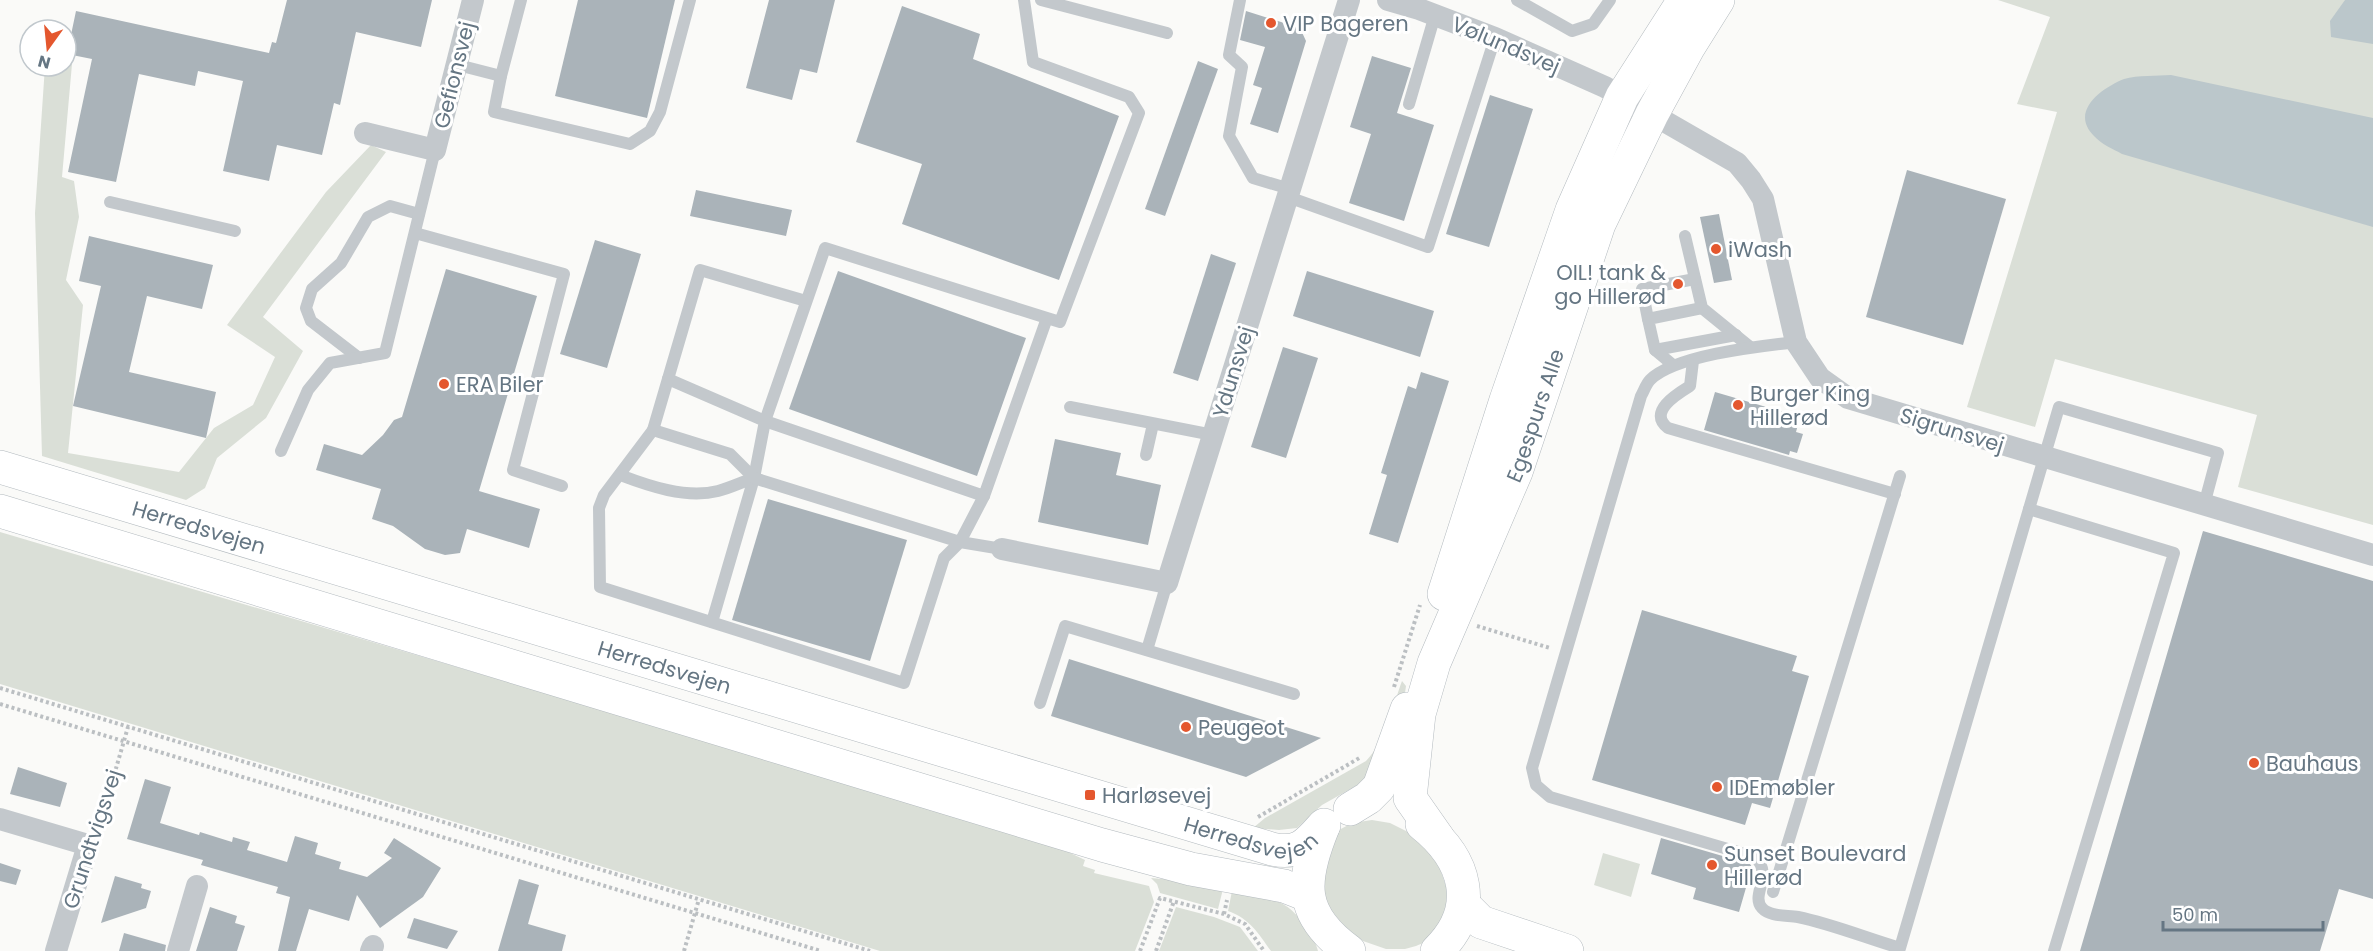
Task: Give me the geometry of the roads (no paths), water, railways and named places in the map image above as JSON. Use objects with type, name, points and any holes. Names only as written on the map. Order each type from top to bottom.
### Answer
[{"type":"street","name":"Gefionsvej","points":[[365,133],[435,150],[473,0]]},
{"type":"street","name":"Ydunsvej","points":[[1167,583],[1349,0]]},
{"type":"street","name":"Vølundsvej","points":[[1388,0],[1426,8],[1605,87],[1622,97]]},
{"type":"street","name":"Egespurs Alle","points":[[1337,817],[1368,798],[1379,787],[1417,680],[1506,400],[1572,210],[1622,97],[1684,0]]},
{"type":"street","name":"Egespurs Alle","points":[[1464,905],[1462,880],[1438,838],[1410,798],[1419,714],[1434,663],[1516,472],[1599,224],[1652,114],[1688,48],[1718,0]]},
{"type":"street","name":"Sigrunsvej","points":[[1622,97],[1737,163],[1751,180],[1762,199],[1796,342],[1820,378],[1848,398],[2373,555]]},
{"type":"street","name":"Herredsvejen","points":[[0,467],[1280,850],[1298,849],[1306,845],[1337,817]]},
{"type":"street","name":"Herredsvejen","points":[[0,511],[1102,845],[1191,869],[1284,886],[1307,895]]},
{"type":"street","points":[[1002,549],[1167,583]]},
{"type":"street","points":[[1339,948],[1322,927],[1310,906],[1307,895],[1313,851],[1337,817],[1376,808],[1398,812],[1417,821],[1438,838]]},
{"type":"street","name":"Grundtvigsvej","points":[[0,819],[88,845],[56,951]]},
{"type":"street","points":[[178,951],[197,886]]},
{"type":"street","points":[[1439,951],[1455,930],[1464,905],[1481,922],[1567,951]]},
{"type":"street","points":[[1439,951],[1455,949],[1468,951]]},
{"type":"lane","points":[[521,0],[494,112],[630,144],[650,130],[660,112],[690,0]]},
{"type":"lane","points":[[712,622],[754,478],[765,421],[825,248],[1060,322],[1139,113],[1129,97],[1033,62],[1024,0]]},
{"type":"lane","points":[[1041,0],[1167,33]]},
{"type":"lane","points":[[1240,0],[1229,55],[1242,67],[1229,136],[1253,178],[1428,247],[1495,38]]},
{"type":"lane","points":[[1517,0],[1572,31],[1593,24],[1610,0]]},
{"type":"lane","points":[[1409,104],[1426,8]]},
{"type":"lane","points":[[458,65],[501,76]]},
{"type":"lane","points":[[281,451],[308,390],[330,363],[385,353],[435,150]]},
{"type":"lane","points":[[110,202],[235,231]]},
{"type":"lane","points":[[359,358],[311,321],[306,308],[312,289],[341,263],[368,217],[390,206],[419,214]]},
{"type":"lane","points":[[415,233],[564,274],[513,470],[562,486]]},
{"type":"lane","points":[[1685,236],[1702,308],[1750,347]]},
{"type":"lane","points":[[806,302],[700,270],[653,430],[604,495],[599,508],[600,587],[904,683],[944,558],[960,542],[984,496],[1047,318]]},
{"type":"lane","points":[[1673,365],[1655,350],[1642,289],[1695,279]]},
{"type":"lane","points":[[1648,319],[1702,308]]},
{"type":"lane","points":[[1655,350],[1736,335]]},
{"type":"lane","points":[[1796,342],[1750,347],[1673,365],[1650,380],[1641,396],[1532,768],[1536,785],[1550,797],[1755,857],[1762,864],[1758,901],[1762,909],[1775,914],[1797,917],[1900,948],[2059,407],[2218,453],[2204,505]]},
{"type":"lane","points":[[1693,361],[1690,386],[1673,396],[1662,410],[1663,425],[1895,494]]},
{"type":"lane","points":[[668,379],[765,421],[984,496]]},
{"type":"lane","points":[[1070,407],[1213,435]]},
{"type":"lane","points":[[1146,455],[1153,424]]},
{"type":"lane","points":[[653,430],[730,454],[754,478],[960,542],[1002,549]]},
{"type":"lane","points":[[620,475],[649,486],[686,492],[717,492],[754,478]]},
{"type":"lane","points":[[1773,892],[1900,476]]},
{"type":"lane","points":[[2029,509],[2174,553],[2054,951]]},
{"type":"lane","points":[[1147,650],[1167,583]]},
{"type":"lane","points":[[1040,703],[1065,626],[1294,694]]},
{"type":"place","name":"VIP Bageren","points":[[1271,23]]},
{"type":"place","name":"iWash","points":[[1716,249]]},
{"type":"place","name":"OIL! tank & go Hillerød","points":[[1678,284]]},
{"type":"place","name":"ERA Biler","points":[[444,384]]},
{"type":"place","name":"Burger King Hillerød","points":[[1738,405]]},
{"type":"place","name":"Peugeot","points":[[1186,727]]},
{"type":"place","name":"Bauhaus","points":[[2254,763]]},
{"type":"place","name":"IDEmøbler","points":[[1717,787]]},
{"type":"place","name":"Harløsevej","points":[[1090,795]]},
{"type":"place","name":"Sunset Boulevard Hillerød","points":[[1712,865]]}]
